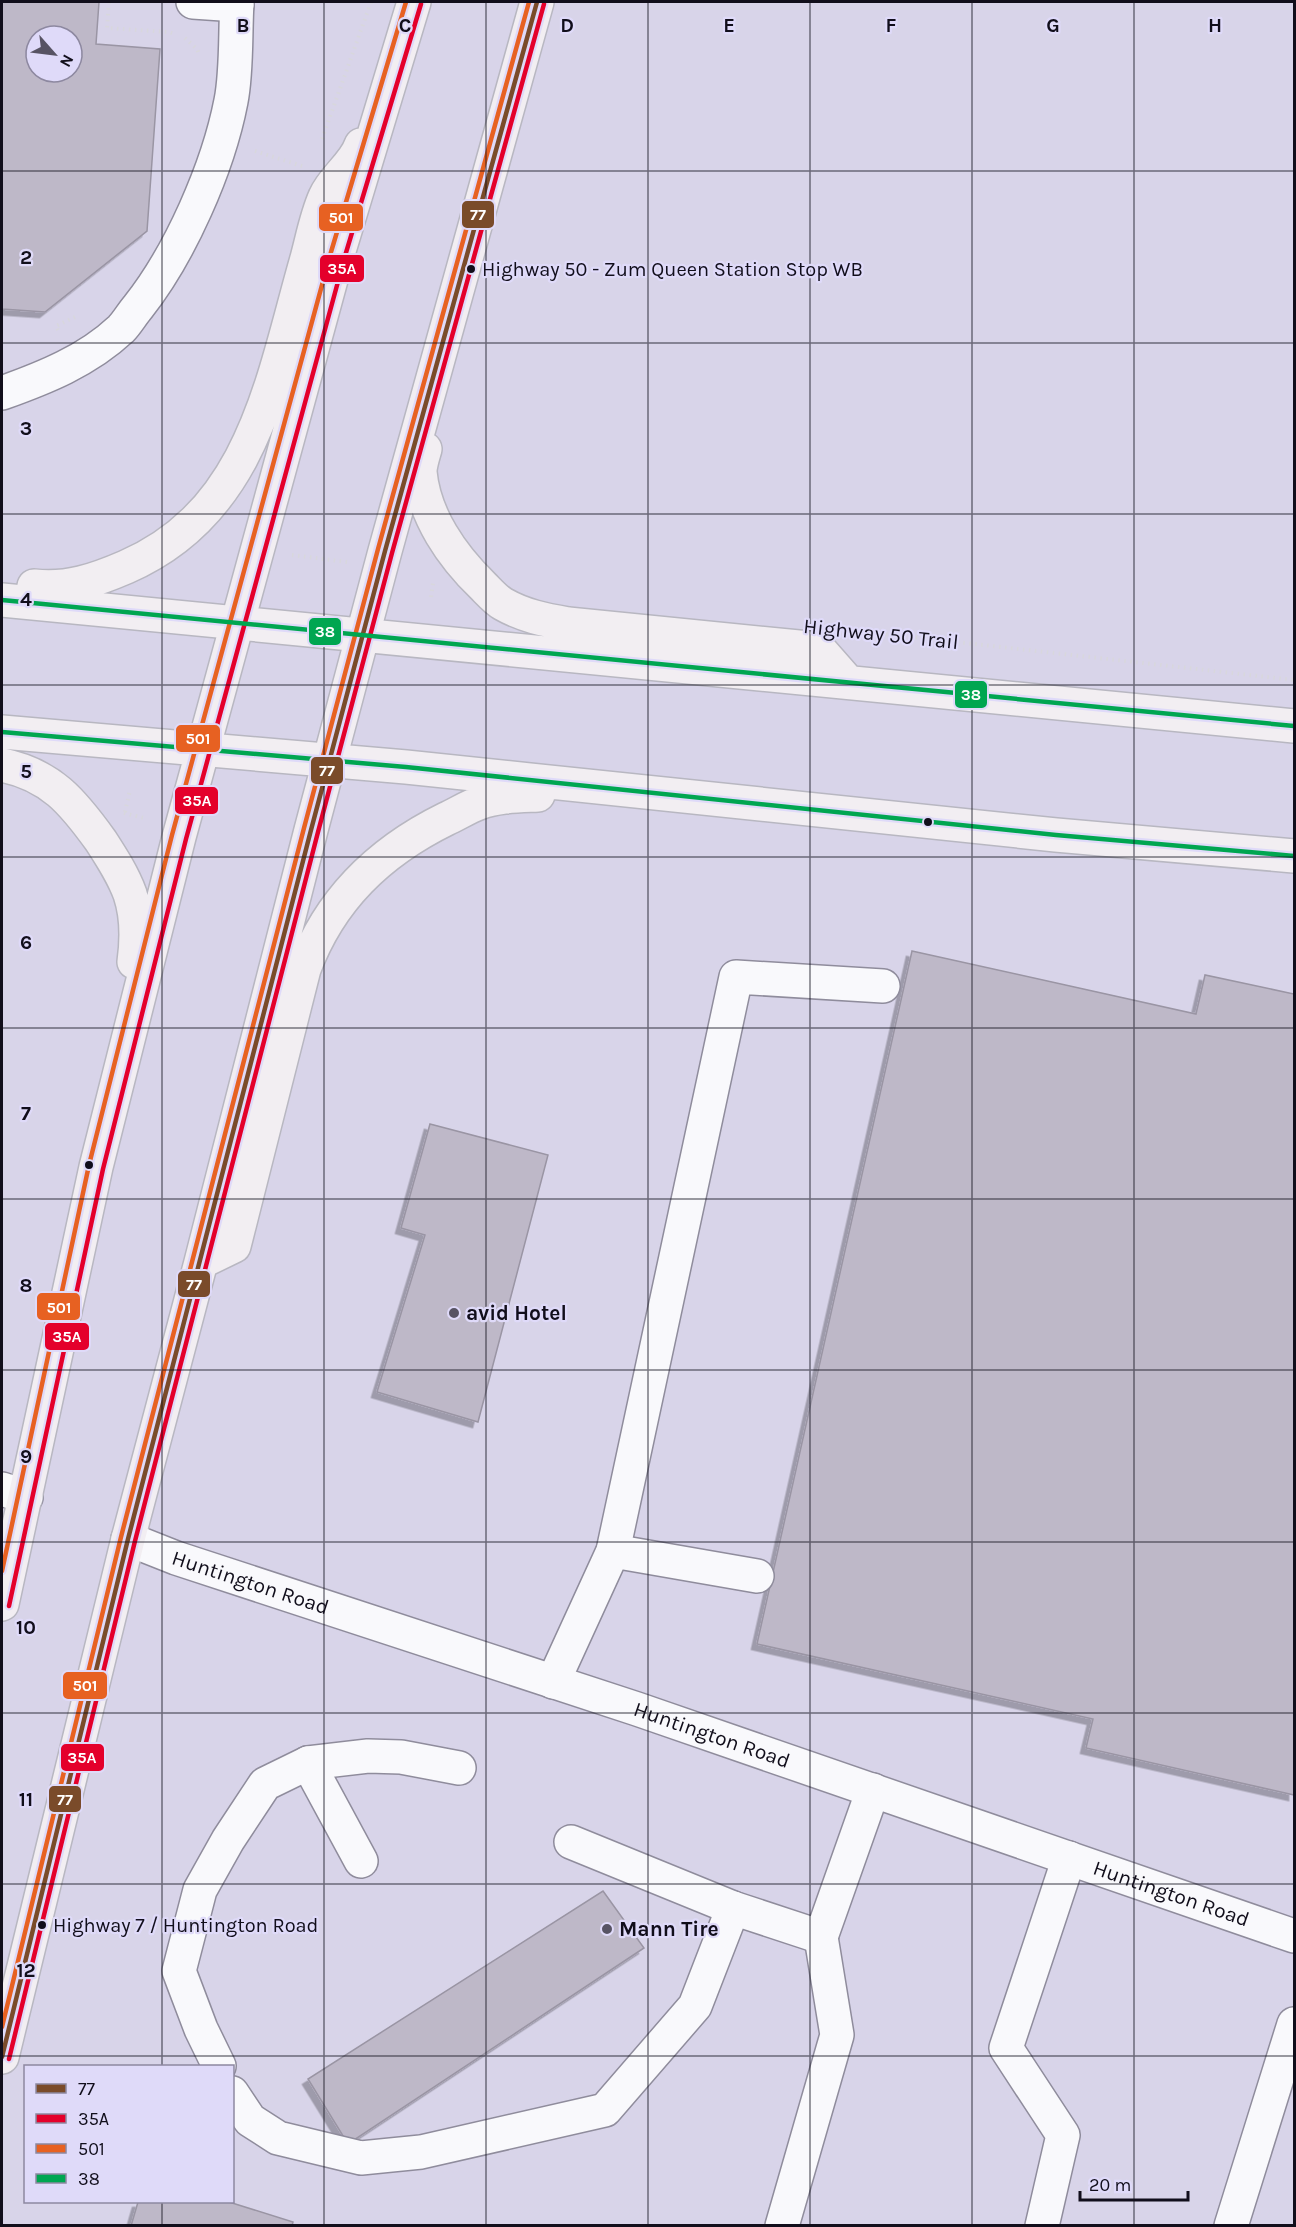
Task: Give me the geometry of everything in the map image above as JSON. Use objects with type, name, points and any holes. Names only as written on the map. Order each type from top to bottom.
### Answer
[{"type":"main road","points":[[2,1604],[14,1493],[202,750],[338,254],[414,2]]},
{"type":"main road","points":[[2,2057],[128,1539],[329,760],[537,2]]},
{"type":"main road","points":[[2,583],[51,589],[99,578],[149,557],[202,515],[239,466],[252,439],[266,404],[325,196],[360,149],[378,85],[394,68]]},
{"type":"main road","points":[[513,88],[516,113],[435,404],[420,470],[427,502],[437,527],[452,553],[501,603],[531,617],[568,624],[819,649],[848,682]]},
{"type":"main road","points":[[2,600],[1294,726]]},
{"type":"main road","points":[[2,732],[329,760],[1056,835],[1294,856]]},
{"type":"main road","points":[[2,765],[23,769],[68,798],[117,864],[130,894],[137,945],[133,970],[88,1150],[96,1167]]},
{"type":"main road","points":[[201,1262],[234,1246],[304,969],[312,948],[324,925],[349,889],[383,858],[437,823],[479,803],[508,796],[540,795],[776,818],[792,808]]},
{"type":"street","points":[[2,393],[72,364],[121,328],[148,294],[171,257],[198,201],[221,140],[231,99],[237,3],[194,2]]},
{"type":"street","points":[[553,1682],[613,1551],[736,977],[883,986]]},
{"type":"street","name":"Huntington Road","points":[[128,1539],[176,1558],[873,1790],[1294,1936]]},
{"type":"street","points":[[613,1551],[757,1576]]},
{"type":"street","points":[[218,2065],[201,2029],[179,1971],[200,1890],[228,1840],[265,1784],[308,1762],[368,1756],[401,1757],[459,1768]]},
{"type":"street","points":[[308,1762],[361,1862]]},
{"type":"street","points":[[782,2226],[837,2035],[821,1937],[873,1790]]},
{"type":"street","points":[[571,1842],[733,1908],[821,1937]]},
{"type":"street","points":[[1042,2226],[1063,2135],[1006,2048],[1069,1858]]},
{"type":"street","points":[[234,2096],[250,2120],[278,2138],[361,2158],[421,2152],[605,2110],[695,2006],[733,1908]]},
{"type":"street","points":[[1231,2226],[1294,2024]]},
{"type":"path","points":[[110,2],[107,28],[169,32],[189,39],[197,49],[201,60]]},
{"type":"path","points":[[72,364],[56,326],[84,313]]},
{"type":"path","points":[[256,550],[381,566]]},
{"type":"path","name":"Highway 50 Trail","points":[[843,629],[1294,680]]},
{"type":"path","points":[[125,812],[130,790]]},
{"type":"building","points":[[2,2],[99,2],[96,44],[160,49],[147,231],[45,312],[2,309]]},
{"type":"building","points":[[912,951],[1196,1014],[1205,975],[1294,994],[1294,1795],[1086,1748],[1093,1719],[757,1644]]},
{"type":"building","name":"avid Hotel","points":[[430,1124],[548,1155],[478,1422],[377,1392],[425,1235],[401,1228]]},
{"type":"building","points":[[603,1891],[644,1948],[348,2144],[308,2079]]},
{"type":"building","points":[[138,2203],[232,2203],[293,2222],[292,2226],[131,2226]]},
{"type":"transit line","name":"501","points":[[2,1571],[89,1165],[172,835],[331,252],[406,2]]},
{"type":"transit line","name":"501","points":[[2,2027],[121,1537],[304,828],[378,549],[529,2]]},
{"type":"transit line","name":"77","points":[[2,2057],[128,1539],[311,830],[385,551],[537,2]]},
{"type":"transit line","name":"35A","points":[[9,1606],[103,1169],[186,839],[345,256],[421,4]]},
{"type":"transit line","name":"35A","points":[[9,2059],[135,1541],[318,832],[392,553],[544,4]]},
{"type":"transit line","name":"38","points":[[2,600],[1294,726]]},
{"type":"transit line","name":"38","points":[[2,732],[406,767],[1056,835],[1294,856]]},
{"type":"place","name":"Highway 50 - Zum Queen Station Stop WB","points":[[471,269]]},
{"type":"place","name":"avid Hotel","points":[[454,1313]]},
{"type":"place","name":"Highway 7 / Huntington Road","points":[[42,1925]]},
{"type":"place","name":"Mann Tire","points":[[607,1929]]}]
